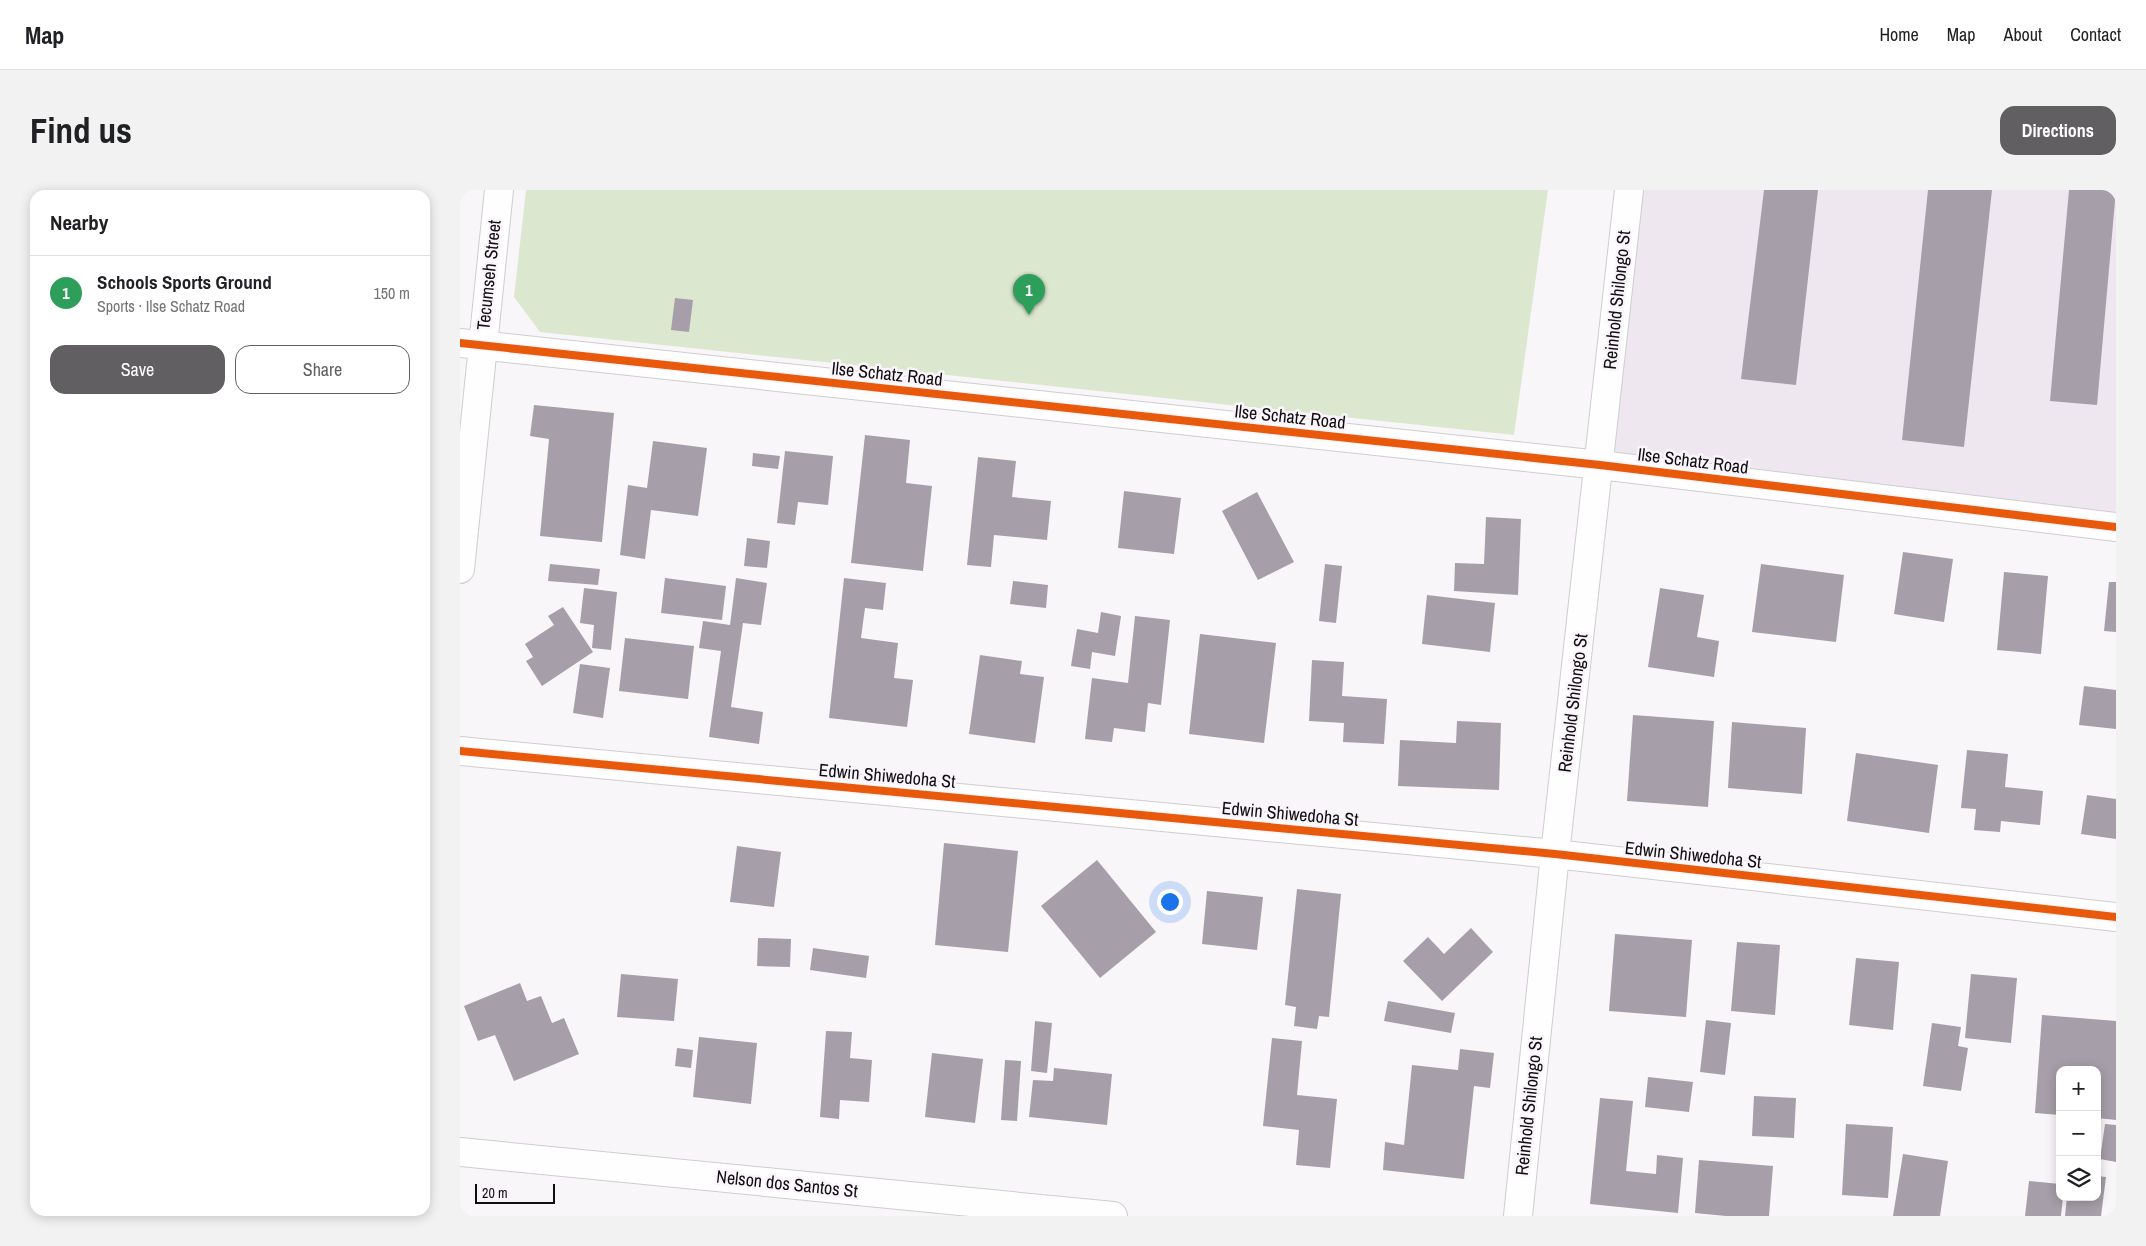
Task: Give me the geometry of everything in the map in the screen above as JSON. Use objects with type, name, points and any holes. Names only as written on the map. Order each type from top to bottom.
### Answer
[{"type":"street","name":"Tecumseh Street","points":[[460,569],[471,345],[499,190]]},
{"type":"street","name":"Reinhold Shilongo St","points":[[1518,1216],[1555,854],[1600,466],[1629,190]]},
{"type":"street","name":"Ilse Schatz Road","points":[[471,345],[1600,466],[2116,527]]},
{"type":"street","name":"Edwin Shiwedoha St","points":[[460,751],[1555,854],[2116,917]]},
{"type":"street","name":"Nelson dos Santos St","points":[[460,1152],[1113,1216]]},
{"type":"shaded area","points":[[1629,190],[2116,190],[2116,527],[1600,465]]},
{"type":"green space","points":[[526,190],[1548,190],[1514,435],[540,332],[514,297]]},
{"type":"building","points":[[1764,190],[1818,190],[1796,385],[1741,379]]},
{"type":"building","points":[[1928,190],[1992,190],[1964,447],[1902,440]]},
{"type":"building","points":[[2069,190],[2116,190],[2097,405],[2050,401]]},
{"type":"building","points":[[675,298],[693,300],[689,332],[671,330]]},
{"type":"building","points":[[534,405],[614,413],[602,542],[540,536],[549,439],[530,436]]},
{"type":"building","points":[[865,435],[910,440],[906,483],[932,486],[923,571],[851,563]]},
{"type":"building","points":[[653,441],[707,448],[698,516],[651,510],[645,559],[620,555],[628,485],[647,488]]},
{"type":"building","points":[[785,451],[833,456],[828,505],[798,502],[795,525],[777,523]]},
{"type":"building","points":[[753,453],[780,456],[778,469],[752,466]]},
{"type":"building","points":[[978,457],[1016,461],[1012,497],[1051,501],[1047,540],[994,535],[991,567],[967,565]]},
{"type":"building","points":[[1124,491],[1181,498],[1174,554],[1118,548]]},
{"type":"building","points":[[1257,492],[1294,562],[1258,580],[1222,511]]},
{"type":"building","points":[[1486,517],[1521,519],[1518,595],[1454,591],[1455,563],[1484,564]]},
{"type":"building","points":[[747,538],[770,541],[767,568],[744,566]]},
{"type":"building","points":[[1903,552],[1953,559],[1944,622],[1894,614]]},
{"type":"building","points":[[550,564],[600,569],[598,585],[548,581]]},
{"type":"building","points":[[1325,564],[1342,566],[1336,623],[1319,621]]},
{"type":"building","points":[[1761,564],[1844,575],[1836,642],[1752,632]]},
{"type":"building","points":[[2004,572],[2048,576],[2041,654],[1997,650]]},
{"type":"building","points":[[665,578],[726,586],[722,620],[661,613]]},
{"type":"building","points":[[736,578],[767,583],[761,625],[743,623],[731,707],[763,712],[759,744],[709,737],[721,651],[699,648],[703,621],[730,625]]},
{"type":"building","points":[[844,578],[886,583],[883,610],[865,608],[861,638],[898,643],[894,678],[913,680],[907,727],[829,718]]},
{"type":"building","points":[[1013,581],[1048,585],[1046,608],[1010,604]]},
{"type":"building","points":[[2109,582],[2116,582],[2116,632],[2104,631]]},
{"type":"building","points":[[584,588],[617,592],[611,650],[592,648],[594,625],[580,623]]},
{"type":"building","points":[[1660,588],[1704,595],[1697,637],[1719,641],[1714,677],[1648,667]]},
{"type":"building","points":[[1427,595],[1495,603],[1490,652],[1422,644]]},
{"type":"building","points":[[563,607],[593,652],[542,686],[526,661],[533,657],[525,644],[554,625],[548,616]]},
{"type":"building","points":[[1101,612],[1121,616],[1115,656],[1092,652],[1090,669],[1071,666],[1077,629],[1098,633]]},
{"type":"building","points":[[1135,616],[1170,620],[1161,705],[1148,703],[1145,732],[1114,728],[1112,742],[1085,739],[1092,678],[1128,683]]},
{"type":"building","points":[[1200,634],[1276,643],[1264,743],[1189,734]]},
{"type":"building","points":[[625,638],[694,646],[688,699],[619,691]]},
{"type":"building","points":[[980,655],[1022,661],[1020,674],[1044,677],[1035,743],[969,734]]},
{"type":"building","points":[[1312,660],[1344,662],[1342,696],[1387,699],[1384,744],[1343,742],[1344,723],[1309,721]]},
{"type":"building","points":[[580,664],[610,668],[603,718],[573,713]]},
{"type":"building","points":[[2084,686],[2116,690],[2116,729],[2079,725]]},
{"type":"building","points":[[1633,715],[1714,721],[1708,807],[1627,801]]},
{"type":"building","points":[[1457,721],[1501,723],[1499,790],[1398,786],[1400,740],[1456,743]]},
{"type":"building","points":[[1732,722],[1806,728],[1802,794],[1728,788]]},
{"type":"building","points":[[1967,750],[2008,754],[2005,787],[2043,791],[2040,825],[2001,821],[2000,832],[1974,830],[1976,809],[1961,808]]},
{"type":"building","points":[[1856,753],[1938,765],[1929,833],[1847,821]]},
{"type":"building","points":[[2087,795],[2116,799],[2116,839],[2081,834]]},
{"type":"building","points":[[944,843],[1018,851],[1008,952],[935,945]]},
{"type":"building","points":[[737,846],[781,852],[774,907],[730,902]]},
{"type":"building","points":[[1097,860],[1156,932],[1100,978],[1041,906]]},
{"type":"building","points":[[1297,889],[1341,894],[1329,1017],[1319,1016],[1317,1029],[1294,1026],[1296,1007],[1285,1005]]},
{"type":"building","points":[[1207,891],[1263,897],[1257,950],[1202,944]]},
{"type":"building","points":[[1471,928],[1493,952],[1442,1001],[1403,961],[1428,937],[1444,954]]},
{"type":"building","points":[[1615,934],[1692,940],[1686,1017],[1609,1011]]},
{"type":"building","points":[[758,938],[791,939],[790,967],[757,966]]},
{"type":"building","points":[[1737,942],[1780,945],[1775,1015],[1731,1011]]},
{"type":"building","points":[[813,948],[869,956],[866,978],[810,970]]},
{"type":"building","points":[[1856,958],[1899,962],[1893,1030],[1849,1025]]},
{"type":"building","points":[[621,974],[678,979],[674,1021],[617,1017]]},
{"type":"building","points":[[1971,974],[2017,978],[2011,1043],[1965,1038]]},
{"type":"building","points":[[520,983],[527,1001],[541,996],[552,1023],[564,1018],[579,1054],[514,1081],[495,1035],[478,1041],[464,1006]]},
{"type":"building","points":[[1388,1001],[1455,1013],[1451,1033],[1384,1021]]},
{"type":"building","points":[[2042,1015],[2116,1021],[2116,1120],[2101,1118],[2101,1066],[2056,1066],[2056,1115],[2035,1113]]},
{"type":"building","points":[[1706,1020],[1731,1023],[1725,1075],[1700,1072]]},
{"type":"building","points":[[1035,1021],[1052,1023],[1047,1073],[1031,1071]]},
{"type":"building","points":[[1932,1023],[1961,1027],[1958,1046],[1968,1048],[1961,1091],[1923,1086]]},
{"type":"building","points":[[826,1031],[852,1032],[850,1058],[872,1060],[869,1102],[840,1100],[839,1119],[820,1117]]},
{"type":"building","points":[[699,1037],[757,1043],[751,1104],[693,1097]]},
{"type":"building","points":[[1272,1038],[1302,1041],[1297,1095],[1337,1099],[1330,1168],[1296,1165],[1299,1130],[1263,1126]]},
{"type":"building","points":[[677,1048],[693,1050],[691,1068],[675,1066]]},
{"type":"building","points":[[1460,1049],[1494,1053],[1490,1088],[1474,1086],[1464,1179],[1383,1170],[1385,1142],[1404,1145],[1412,1065],[1458,1070]]},
{"type":"building","points":[[932,1053],[983,1059],[975,1123],[925,1117]]},
{"type":"building","points":[[1005,1060],[1021,1061],[1017,1121],[1001,1120]]},
{"type":"building","points":[[1054,1068],[1112,1074],[1107,1125],[1029,1117],[1033,1080],[1053,1081]]},
{"type":"building","points":[[1648,1077],[1693,1082],[1689,1112],[1645,1107]]},
{"type":"building","points":[[1754,1096],[1796,1098],[1794,1138],[1752,1136]]},
{"type":"building","points":[[1600,1098],[1633,1101],[1626,1171],[1656,1174],[1657,1155],[1683,1158],[1678,1213],[1590,1204]]},
{"type":"building","points":[[1846,1124],[1893,1127],[1888,1198],[1842,1195]]},
{"type":"building","points":[[2105,1124],[2116,1125],[2116,1162],[2101,1159]]},
{"type":"building","points":[[1903,1154],[1948,1161],[1940,1216],[1893,1216]]},
{"type":"building","points":[[1699,1160],[1773,1166],[1769,1216],[1726,1216],[1695,1213]]},
{"type":"building","points":[[2101,1176],[2106,1177],[2101,1216],[2065,1216],[2067,1201],[2101,1201]]},
{"type":"building","points":[[2029,1181],[2056,1184],[2056,1201],[2063,1201],[2061,1216],[2025,1216]]},
{"type":"cycle path","points":[[460,343],[1600,465],[2116,527]]},
{"type":"cycle path","points":[[460,751],[1555,854],[2116,917]]},
{"type":"place","name":"Schools Sports Ground","points":[[1029,315]]}]
